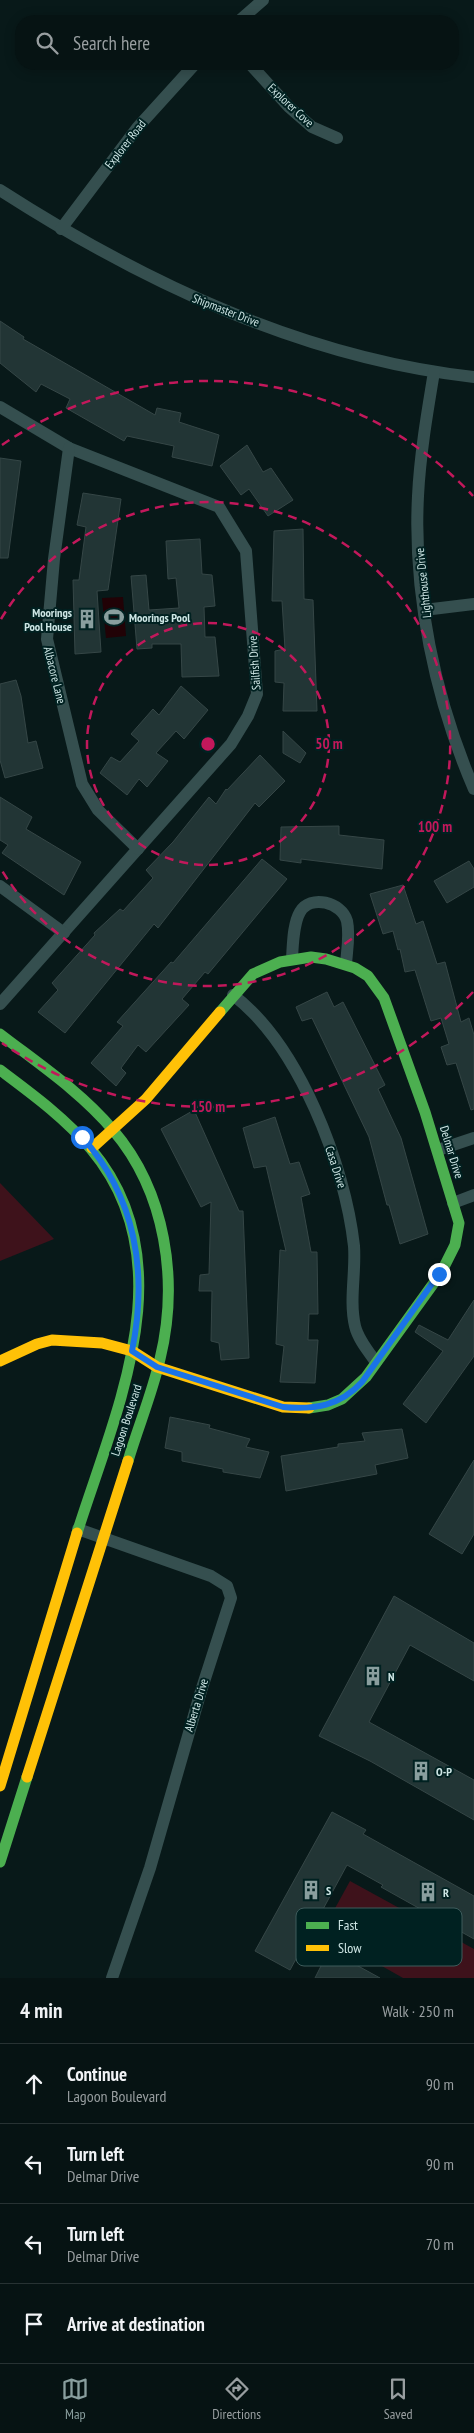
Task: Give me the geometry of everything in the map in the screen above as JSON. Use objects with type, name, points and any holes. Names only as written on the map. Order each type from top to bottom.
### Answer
[{"type":"street","points":[[246,15],[263,0]]},
{"type":"street","name":"Explorer Road","points":[[61,229],[137,128],[190,70]]},
{"type":"street","name":"Explorer Cove","points":[[255,70],[289,107],[306,122],[337,138]]},
{"type":"street","name":"Shipmaster Drive","points":[[0,190],[61,229],[155,280],[206,304],[339,349],[434,372],[474,376]]},
{"type":"street","name":"Lighthouse Drive","points":[[434,372],[422,443],[418,498],[419,559],[424,610],[444,702],[474,789]]},
{"type":"street","name":"Sailfish Drive","points":[[0,406],[69,448],[219,507],[246,551],[257,694],[248,716],[231,744],[0,1004]]},
{"type":"street","name":"Albacore Lane","points":[[69,448],[54,559],[46,639],[82,784],[98,810],[138,849]]},
{"type":"street","points":[[424,610],[474,604]]},
{"type":"street","points":[[0,886],[64,933]]},
{"type":"street","points":[[292,958],[299,914],[309,903],[327,903],[340,908],[346,920],[346,964]]},
{"type":"street","name":"Delmar Drive","points":[[0,1361],[37,1344],[52,1340],[102,1343],[132,1351],[157,1367],[283,1407],[316,1408],[342,1399],[353,1391],[376,1362],[452,1254],[459,1234],[453,1203],[438,1150],[384,998],[370,977],[346,964],[316,958],[292,958],[263,967],[253,974],[233,994],[146,1099],[92,1148]]},
{"type":"street","name":"Casa Drive","points":[[233,994],[247,1005],[274,1038],[317,1112],[337,1167],[351,1225],[355,1267],[356,1327],[376,1362]]},
{"type":"street","name":"Lagoon Boulevard","points":[[0,1034],[73,1092],[113,1130],[137,1163],[157,1211],[168,1268],[167,1314],[157,1367],[0,1862]]},
{"type":"street","name":"Lagoon Boulevard","points":[[0,1070],[69,1123],[92,1148],[119,1194],[134,1237],[139,1287],[139,1307],[132,1351],[0,1786]]},
{"type":"street","points":[[438,1150],[474,1138]]},
{"type":"street","points":[[453,1203],[474,1195]]},
{"type":"street","name":"Alberta Drive","points":[[78,1529],[103,1536],[212,1576],[228,1586],[231,1598],[200,1691],[150,1868],[112,1978]]},
{"type":"shaded area","name":"Moorings Pool","points":[[123,597],[126,636],[106,638],[102,598]]},
{"type":"shaded area","points":[[0,1183],[54,1239],[0,1261]]},
{"type":"shaded area","points":[[350,1881],[399,1908],[335,1908]]},
{"type":"shaded area","points":[[462,1942],[474,1949],[474,1978],[403,1978],[382,1966],[462,1966]]},
{"type":"building","points":[[0,321],[24,337],[23,339],[155,415],[157,408],[181,413],[179,422],[219,435],[212,466],[172,457],[174,446],[127,436],[124,441],[66,408],[70,399],[41,384],[36,392],[0,363]]},
{"type":"building","points":[[247,445],[263,472],[271,468],[293,500],[268,516],[249,489],[241,495],[220,466]]},
{"type":"building","points":[[0,458],[21,461],[8,558],[0,558]]},
{"type":"building","points":[[83,493],[121,499],[108,590],[97,591],[101,652],[75,654],[73,580],[79,580],[86,527],[77,525]]},
{"type":"building","points":[[303,529],[304,599],[313,600],[317,711],[283,711],[284,683],[275,682],[275,651],[285,649],[282,601],[272,601],[274,531]]},
{"type":"building","points":[[200,539],[202,574],[212,575],[215,606],[204,607],[205,637],[215,637],[219,676],[182,677],[181,644],[152,644],[152,648],[137,649],[131,576],[146,575],[149,610],[179,608],[176,578],[168,579],[166,541]]},
{"type":"building","points":[[16,680],[21,696],[28,743],[36,741],[43,768],[5,778],[0,760],[0,684]]},
{"type":"building","points":[[181,686],[208,710],[184,739],[176,731],[156,753],[168,761],[147,787],[139,779],[127,795],[100,773],[111,757],[120,762],[139,741],[131,734],[153,709],[159,715]]},
{"type":"building","points":[[283,731],[306,753],[300,763],[283,753]]},
{"type":"building","points":[[260,755],[285,781],[259,807],[255,803],[158,928],[154,924],[65,1033],[38,1012],[58,990],[52,983],[95,935],[94,933],[120,909],[123,911],[153,878],[146,870],[173,842],[209,797],[216,804],[226,789]]},
{"type":"building","points":[[0,797],[32,817],[26,829],[81,862],[64,895],[2,853],[8,845],[0,840]]},
{"type":"building","points":[[339,826],[339,835],[384,840],[382,869],[301,859],[301,863],[280,860],[281,827]]},
{"type":"building","points":[[262,859],[287,879],[208,974],[205,972],[182,999],[189,1005],[146,1052],[138,1045],[121,1068],[126,1073],[116,1086],[91,1063],[123,1026],[117,1022],[171,962],[173,963]]},
{"type":"building","points":[[469,861],[474,869],[474,887],[447,903],[434,881]]},
{"type":"building","points":[[403,885],[416,924],[423,921],[437,964],[445,962],[461,1022],[469,1018],[474,1035],[474,1109],[471,1110],[456,1063],[447,1065],[441,1047],[449,1044],[441,1018],[431,1021],[415,970],[405,972],[400,949],[398,950],[393,931],[383,934],[370,894]]},
{"type":"building","points":[[327,992],[334,1007],[343,1002],[385,1085],[378,1089],[401,1138],[428,1234],[400,1244],[389,1205],[387,1205],[369,1137],[312,1018],[302,1021],[296,1007]]},
{"type":"building","points":[[194,1110],[239,1211],[243,1211],[249,1358],[221,1360],[219,1343],[211,1341],[212,1291],[199,1291],[200,1275],[209,1274],[211,1202],[201,1207],[161,1129]]},
{"type":"building","points":[[275,1117],[290,1164],[299,1162],[310,1194],[301,1197],[311,1252],[317,1252],[318,1314],[309,1314],[308,1340],[318,1340],[315,1383],[280,1382],[284,1346],[276,1344],[280,1250],[286,1251],[266,1166],[254,1168],[243,1128]]},
{"type":"building","points":[[474,1300],[474,1356],[426,1423],[403,1404],[443,1351],[415,1332],[419,1325],[448,1340]]},
{"type":"building","points":[[170,1417],[210,1425],[209,1428],[250,1439],[246,1447],[269,1452],[260,1478],[223,1472],[223,1469],[182,1461],[182,1452],[165,1448]]},
{"type":"building","points":[[402,1429],[408,1458],[375,1465],[377,1474],[286,1491],[281,1456],[338,1447],[338,1444],[365,1441],[362,1433]]},
{"type":"building","points":[[474,1460],[474,1534],[462,1554],[429,1534]]},
{"type":"building","points":[[394,1596],[474,1643],[474,1681],[410,1645],[369,1722],[474,1780],[474,1820],[370,1761],[319,1736]]},
{"type":"building","points":[[332,1812],[366,1830],[363,1834],[474,1896],[474,1939],[462,1932],[462,1908],[419,1908],[347,1865],[324,1908],[296,1908],[296,1959],[290,1970],[255,1951]]},
{"type":"building","points":[[321,1966],[358,1966],[380,1978],[315,1978]]},
{"type":"traffic: fast","points":[[220,1012],[253,974],[280,962],[311,957],[326,959],[355,968],[368,976],[384,998],[425,1112],[459,1223],[455,1245],[441,1273],[366,1377],[342,1399],[328,1405],[309,1408]]},
{"type":"traffic: fast","points":[[0,1034],[73,1091],[101,1116],[131,1154],[145,1181],[156,1209],[164,1238],[167,1269],[166,1329],[157,1372],[128,1461]]},
{"type":"traffic: fast","points":[[0,1070],[36,1097],[91,1149],[120,1193],[135,1240],[139,1289],[134,1338],[109,1438],[77,1533]]},
{"type":"traffic: fast","points":[[0,1862],[27,1777]]},
{"type":"traffic: slow","points":[[92,1148],[146,1099],[220,1012]]},
{"type":"traffic: slow","points":[[0,1361],[37,1344],[52,1340],[102,1343],[132,1351],[157,1367],[283,1407],[309,1408]]},
{"type":"traffic: slow","points":[[27,1777],[128,1461]]},
{"type":"traffic: slow","points":[[0,1786],[77,1533]]},
{"type":"place","name":"Moorings Pool","points":[[114,617]]},
{"type":"place","name":"Moorings Pool House","points":[[87,619]]},
{"type":"place","name":"N","points":[[373,1676]]},
{"type":"place","name":"O-P","points":[[421,1771]]},
{"type":"place","name":"S","points":[[311,1890]]},
{"type":"place","name":"R","points":[[428,1892]]},
{"type":"route","points":[[82,1137],[106,1169],[128,1216],[134,1237],[139,1287],[139,1317],[132,1351],[157,1367],[283,1407],[301,1409],[316,1408],[330,1404],[342,1399],[362,1382],[439,1274]]}]
